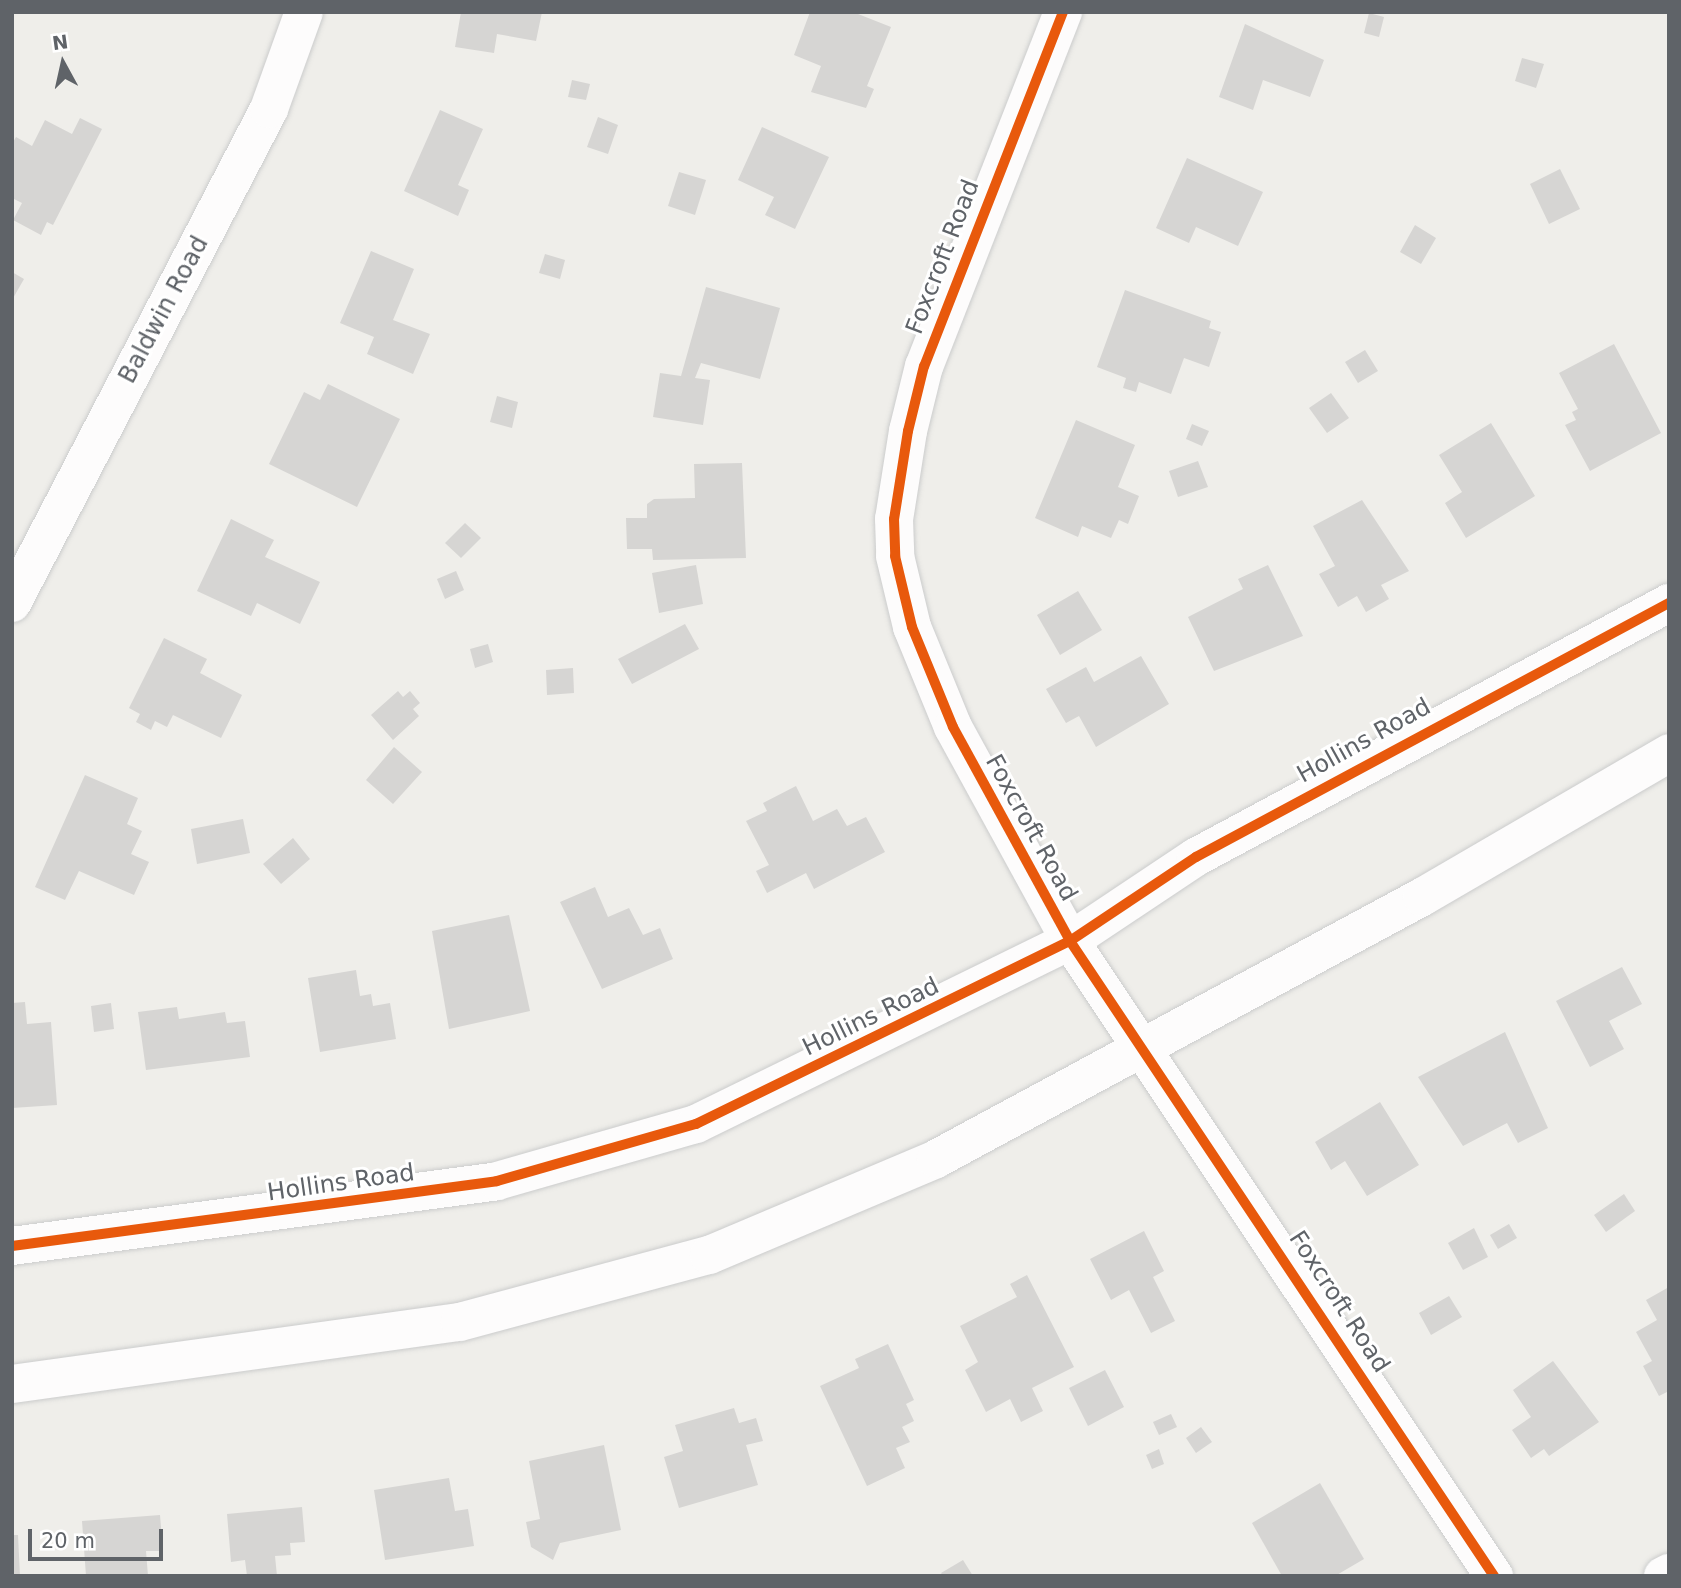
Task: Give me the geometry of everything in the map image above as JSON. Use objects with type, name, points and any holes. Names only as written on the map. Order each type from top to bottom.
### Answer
[{"type":"street","name":"Baldwin Road","points":[[12,603],[269,109],[304,12]]},
{"type":"street","name":"Foxcroft Road","points":[[1063,12],[924,366],[894,519],[895,556],[912,627],[953,727],[1070,941],[1143,1045],[1494,1576]]},
{"type":"street","name":"Hollins Road","points":[[12,1246],[497,1181],[612,1153],[696,1124],[841,1057],[1070,941],[1196,857],[1669,603]]},
{"type":"street","points":[[12,1384],[460,1322],[709,1255],[936,1159],[1143,1045],[1422,897],[1669,753]]},
{"type":"street","points":[[1663,1576],[1669,1573]]},
{"type":"building","points":[[461,12],[542,12],[536,41],[497,34],[494,53],[455,47]]},
{"type":"building","points":[[810,12],[853,12],[891,27],[867,86],[874,89],[866,108],[811,92],[821,66],[794,55]]},
{"type":"building","points":[[1369,13],[1384,17],[1379,37],[1364,33]]},
{"type":"building","points":[[1245,24],[1324,60],[1310,97],[1263,80],[1253,110],[1219,97]]},
{"type":"building","points":[[1522,58],[1544,64],[1536,88],[1515,81]]},
{"type":"building","points":[[572,80],[590,84],[586,100],[568,97]]},
{"type":"building","points":[[440,110],[483,129],[458,185],[469,190],[458,216],[404,191]]},
{"type":"building","points":[[598,117],[618,125],[608,154],[587,147]]},
{"type":"building","points":[[80,118],[102,129],[53,225],[47,222],[41,235],[13,220],[22,203],[12,198],[12,144],[16,137],[32,146],[45,120],[72,134]]},
{"type":"building","points":[[762,127],[829,157],[795,229],[765,215],[774,197],[738,180]]},
{"type":"building","points":[[1187,158],[1263,192],[1238,246],[1196,227],[1189,243],[1156,228]]},
{"type":"building","points":[[1560,169],[1580,209],[1549,224],[1530,184]]},
{"type":"building","points":[[679,172],[706,180],[695,215],[668,206]]},
{"type":"building","points":[[1415,225],[1436,238],[1421,264],[1400,252]]},
{"type":"building","points":[[371,251],[414,269],[393,320],[430,334],[413,374],[367,354],[374,337],[340,323]]},
{"type":"building","points":[[545,254],[565,260],[560,279],[539,273]]},
{"type":"building","points":[[12,272],[24,279],[12,300]]},
{"type":"building","points":[[706,287],[780,308],[760,379],[701,363],[695,378],[710,380],[703,425],[653,417],[660,373],[681,376]]},
{"type":"building","points":[[1125,290],[1211,321],[1209,328],[1221,332],[1209,367],[1184,358],[1171,394],[1139,382],[1136,392],[1123,388],[1126,378],[1097,367]]},
{"type":"building","points":[[1614,344],[1661,433],[1590,471],[1565,425],[1576,420],[1572,412],[1578,409],[1559,373]]},
{"type":"building","points":[[1365,350],[1378,371],[1358,383],[1345,362]]},
{"type":"building","points":[[328,384],[400,419],[357,507],[269,464],[304,392],[320,400]]},
{"type":"building","points":[[1331,393],[1349,418],[1327,433],[1309,408]]},
{"type":"building","points":[[497,396],[518,402],[512,428],[490,422]]},
{"type":"building","points":[[1076,420],[1135,445],[1118,487],[1139,496],[1128,524],[1119,520],[1111,538],[1082,526],[1078,537],[1035,518]]},
{"type":"building","points":[[1491,423],[1535,496],[1466,538],[1445,503],[1462,492],[1439,455]]},
{"type":"building","points":[[1192,424],[1209,431],[1202,446],[1186,439]]},
{"type":"building","points":[[1198,461],[1208,487],[1178,497],[1169,471]]},
{"type":"building","points":[[742,463],[746,558],[653,560],[652,549],[627,549],[626,518],[647,518],[647,504],[654,499],[695,498],[694,464]]},
{"type":"building","points":[[1362,500],[1409,571],[1381,585],[1389,599],[1366,612],[1357,596],[1338,607],[1319,574],[1335,566],[1313,526]]},
{"type":"building","points":[[231,519],[274,540],[265,557],[320,582],[300,624],[257,603],[251,616],[197,591]]},
{"type":"building","points":[[465,523],[481,538],[461,558],[445,543]]},
{"type":"building","points":[[696,565],[703,604],[659,613],[652,573]]},
{"type":"building","points":[[1268,565],[1303,636],[1214,671],[1188,617],[1243,589],[1238,579]]},
{"type":"building","points":[[456,571],[464,590],[445,599],[437,579]]},
{"type":"building","points":[[1078,591],[1102,630],[1060,655],[1037,615]]},
{"type":"building","points":[[685,624],[699,649],[632,684],[618,659]]},
{"type":"building","points":[[164,638],[207,659],[200,673],[242,695],[221,738],[173,715],[167,727],[155,721],[151,730],[136,722],[140,714],[129,708]]},
{"type":"building","points":[[488,644],[493,662],[475,668],[470,649]]},
{"type":"building","points":[[1141,656],[1169,704],[1096,747],[1079,716],[1066,723],[1046,689],[1086,667],[1094,682]]},
{"type":"building","points":[[573,668],[574,693],[547,695],[546,670]]},
{"type":"building","points":[[398,691],[403,697],[410,691],[420,703],[413,709],[419,716],[393,740],[371,715]]},
{"type":"building","points":[[394,747],[422,772],[393,804],[366,780]]},
{"type":"building","points":[[85,775],[138,798],[127,824],[142,831],[131,854],[149,862],[134,895],[79,871],[65,900],[35,887]]},
{"type":"building","points":[[796,786],[813,821],[837,809],[847,826],[866,817],[885,852],[814,889],[806,873],[767,893],[756,871],[769,865],[746,821],[767,811],[763,803]]},
{"type":"building","points":[[243,819],[250,853],[197,864],[191,829]]},
{"type":"building","points":[[293,838],[310,859],[281,884],[263,864]]},
{"type":"building","points":[[595,887],[608,917],[629,908],[643,935],[660,928],[673,959],[602,989],[560,902]]},
{"type":"building","points":[[509,915],[530,1011],[449,1029],[432,931]]},
{"type":"building","points":[[1622,967],[1642,1004],[1609,1021],[1624,1049],[1590,1067],[1556,1001]]},
{"type":"building","points":[[356,970],[360,996],[371,994],[373,1006],[390,1003],[396,1039],[320,1052],[308,978]]},
{"type":"building","points":[[25,1002],[27,1024],[51,1022],[57,1105],[12,1108],[12,1003]]},
{"type":"building","points":[[111,1003],[114,1029],[94,1032],[91,1006]]},
{"type":"building","points":[[177,1007],[179,1019],[225,1012],[227,1023],[245,1021],[250,1057],[146,1070],[138,1012]]},
{"type":"building","points":[[1505,1032],[1548,1128],[1518,1143],[1507,1123],[1463,1146],[1418,1077]]},
{"type":"building","points":[[1380,1102],[1419,1165],[1367,1196],[1345,1161],[1331,1170],[1315,1142]]},
{"type":"building","points":[[1624,1194],[1635,1211],[1606,1232],[1594,1215]]},
{"type":"building","points":[[1509,1224],[1517,1238],[1498,1249],[1490,1235]]},
{"type":"building","points":[[1474,1228],[1488,1257],[1463,1270],[1448,1243]]},
{"type":"building","points":[[1144,1231],[1164,1271],[1153,1277],[1175,1321],[1151,1333],[1129,1290],[1111,1300],[1090,1259]]},
{"type":"building","points":[[1027,1275],[1074,1367],[1032,1388],[1043,1411],[1021,1422],[1010,1399],[986,1412],[965,1370],[978,1362],[960,1326],[1017,1297],[1010,1284]]},
{"type":"building","points":[[1669,1287],[1669,1391],[1659,1396],[1643,1366],[1652,1361],[1636,1332],[1657,1320],[1646,1300]]},
{"type":"building","points":[[1449,1296],[1462,1317],[1431,1335],[1419,1313]]},
{"type":"building","points":[[888,1344],[914,1400],[906,1404],[914,1421],[902,1427],[910,1442],[896,1448],[905,1468],[867,1486],[820,1386],[859,1368],[855,1359]]},
{"type":"building","points":[[1553,1361],[1599,1422],[1549,1456],[1544,1449],[1531,1458],[1512,1430],[1531,1417],[1513,1390]]},
{"type":"building","points":[[1105,1370],[1124,1407],[1088,1426],[1069,1388]]},
{"type":"building","points":[[734,1408],[739,1423],[756,1418],[763,1441],[746,1445],[758,1485],[679,1508],[664,1457],[683,1451],[675,1425]]},
{"type":"building","points":[[1171,1414],[1177,1427],[1159,1435],[1153,1422]]},
{"type":"building","points":[[1201,1427],[1212,1442],[1196,1453],[1186,1438]]},
{"type":"building","points":[[604,1445],[621,1530],[560,1543],[553,1560],[531,1547],[526,1522],[540,1519],[529,1461]]},
{"type":"building","points":[[1159,1449],[1164,1464],[1152,1469],[1146,1455]]},
{"type":"building","points":[[449,1478],[455,1511],[468,1509],[474,1546],[385,1560],[374,1490]]},
{"type":"building","points":[[1320,1483],[1364,1559],[1335,1576],[1282,1576],[1252,1523]]},
{"type":"building","points":[[302,1507],[305,1542],[290,1543],[291,1555],[275,1556],[277,1576],[247,1576],[245,1560],[231,1562],[227,1514]]},
{"type":"building","points":[[160,1515],[163,1551],[146,1551],[148,1576],[86,1576],[82,1521]]},
{"type":"building","points":[[12,1535],[18,1535],[20,1576],[12,1576]]},
{"type":"building","points":[[963,1560],[973,1576],[943,1576],[941,1573]]},
{"type":"cycle path","points":[[1063,12],[924,366],[908,431],[894,519],[895,556],[912,627],[953,727],[1070,941],[1494,1576]]},
{"type":"cycle path","points":[[12,1246],[497,1181],[696,1124],[1070,941],[1196,857],[1669,603]]}]
